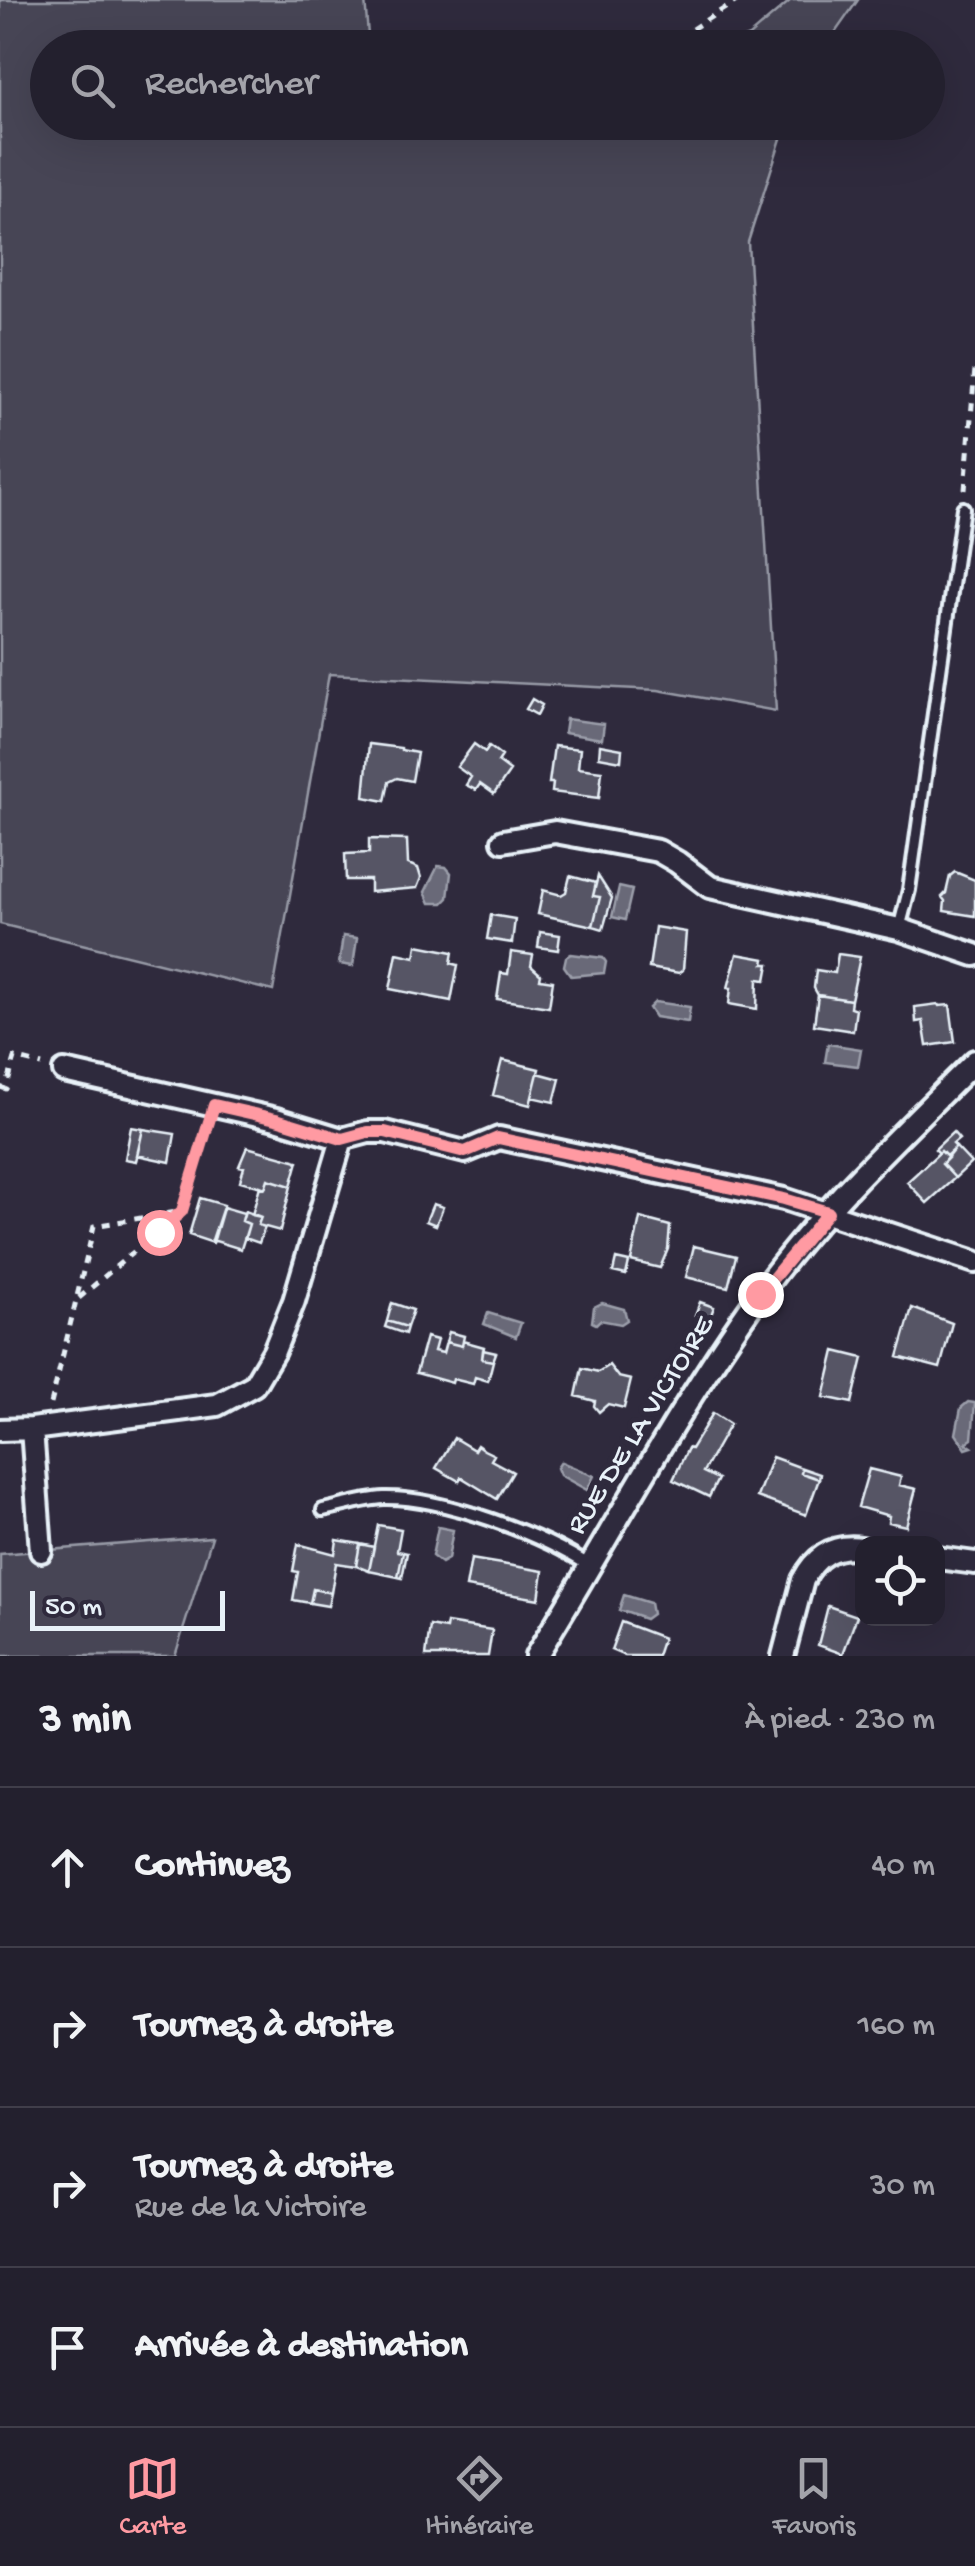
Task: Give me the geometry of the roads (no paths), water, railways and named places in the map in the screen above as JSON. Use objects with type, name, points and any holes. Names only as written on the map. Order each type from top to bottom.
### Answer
[{"type":"street","points":[[503,841],[555,832],[658,851],[710,888],[900,929],[975,956]]},
{"type":"street","name":"RUE DE LA VICTOIRE","points":[[536,1656],[678,1420],[760,1294],[828,1212],[975,1062]]},
{"type":"street","points":[[64,1071],[276,1119],[342,1139],[385,1132],[465,1152],[498,1138],[784,1199],[975,1262]]},
{"type":"street","points":[[0,1430],[217,1405],[254,1386],[274,1351],[294,1301],[342,1139]]},
{"type":"street","points":[[39,1428],[41,1551]]},
{"type":"street","points":[[783,1656],[808,1569],[828,1551],[855,1548]]},
{"type":"street","points":[[945,1559],[975,1563]]},
{"type":"lane","points":[[900,929],[964,508]]},
{"type":"lane","points":[[323,1510],[378,1498],[452,1507],[564,1549],[591,1567]]},
{"type":"water","points":[[566,719],[604,724],[602,739],[564,733]]},
{"type":"water","points":[[438,866],[451,873],[448,898],[443,903],[430,903],[425,892]]},
{"type":"water","points":[[619,887],[632,890],[625,920],[612,917]]},
{"type":"water","points":[[343,936],[357,938],[353,966],[339,964]]},
{"type":"water","points":[[571,954],[603,958],[604,973],[571,976],[564,966]]},
{"type":"water","points":[[655,1002],[690,1007],[688,1022],[655,1017],[649,1008]]},
{"type":"water","points":[[828,1044],[861,1049],[858,1066],[825,1062]]},
{"type":"water","points":[[602,1303],[624,1309],[627,1320],[621,1324],[592,1322],[594,1307]]},
{"type":"water","points":[[488,1313],[521,1323],[516,1337],[484,1324]]},
{"type":"water","points":[[968,1402],[975,1403],[972,1439],[966,1443],[972,1447],[966,1449],[956,1434],[961,1408]]},
{"type":"water","points":[[561,1462],[594,1476],[587,1490],[560,1475],[557,1468]]},
{"type":"water","points":[[438,1527],[453,1530],[448,1559],[441,1563],[432,1556]]},
{"type":"water","points":[[624,1595],[650,1603],[652,1614],[645,1619],[619,1610]]}]
